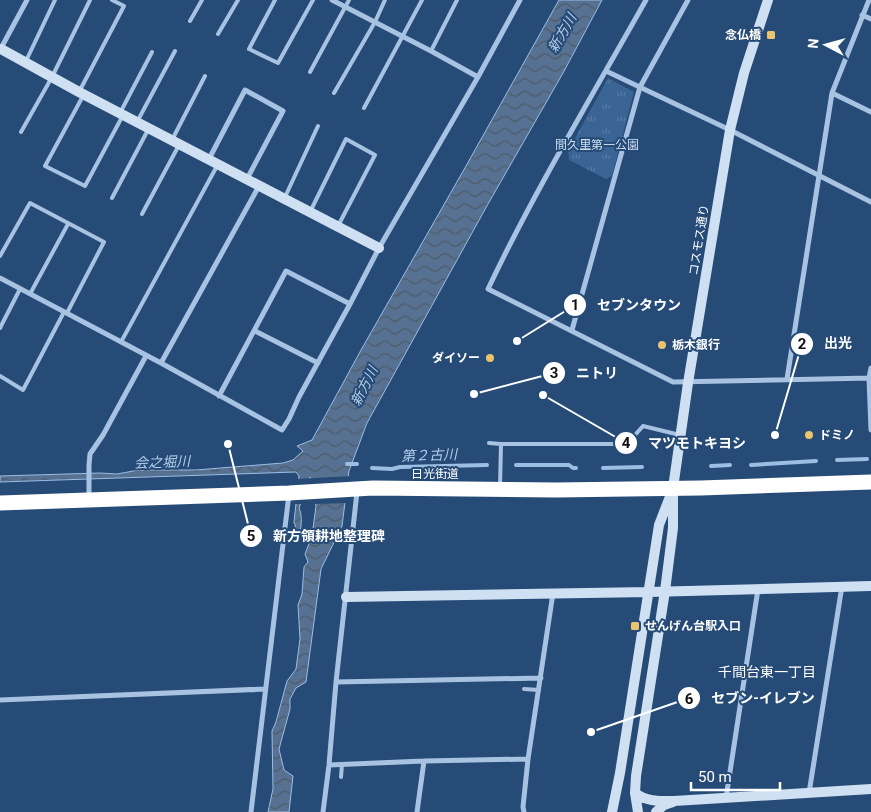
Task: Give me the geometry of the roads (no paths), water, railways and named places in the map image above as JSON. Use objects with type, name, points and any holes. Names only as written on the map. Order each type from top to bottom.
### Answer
[{"type":"highway","name":"日光街道","points":[[0,503],[355,490],[556,490],[871,482]]},
{"type":"street","points":[[27,0],[0,49],[379,248]]},
{"type":"street","points":[[332,0],[478,77]]},
{"type":"street","points":[[0,278],[161,363],[282,430],[379,248],[478,77],[520,0]]},
{"type":"street","points":[[646,0],[508,247],[488,289],[673,382],[870,378]]},
{"type":"street","points":[[572,330],[640,87],[688,0]]},
{"type":"street","name":"コスモス通り","points":[[638,812],[636,776],[665,591],[673,528],[673,488],[688,382],[730,130],[744,74],[768,0]]},
{"type":"street","points":[[787,379],[832,93],[868,0]]},
{"type":"street","points":[[862,15],[871,20]]},
{"type":"street","points":[[606,71],[730,130],[871,202]]},
{"type":"street","points":[[213,162],[245,90],[283,111],[247,179]]},
{"type":"street","points":[[832,93],[871,112]]},
{"type":"street","points":[[161,363],[259,186]]},
{"type":"street","points":[[219,396],[286,271],[350,304]]},
{"type":"street","points":[[255,331],[318,363]]},
{"type":"street","points":[[89,499],[88,465],[90,454],[103,435],[146,356]]},
{"type":"street","points":[[871,368],[871,430]]},
{"type":"street","name":"コスモス通り","points":[[612,812],[620,773],[659,525],[673,488]]},
{"type":"street","points":[[323,812],[329,778],[336,682],[346,597],[355,490]]},
{"type":"street","points":[[250,812],[291,493]]},
{"type":"street","points":[[809,793],[842,586]]},
{"type":"street","points":[[346,597],[871,586]]},
{"type":"street","points":[[726,798],[758,588]]},
{"type":"street","points":[[524,812],[528,759],[553,594]]},
{"type":"street","points":[[336,682],[541,678]]},
{"type":"street","points":[[0,700],[265,689]]},
{"type":"street","points":[[329,765],[528,759]]},
{"type":"street","points":[[417,812],[424,761]]},
{"type":"street","points":[[636,793],[652,801],[674,801],[871,789]]},
{"type":"street","points":[[656,812],[664,805],[674,801]]},
{"type":"lane","points":[[26,62],[55,0]]},
{"type":"lane","points":[[21,132],[52,77],[90,0]]},
{"type":"lane","points":[[112,0],[124,6],[45,166],[86,186],[152,52]]},
{"type":"lane","points":[[190,21],[202,0]]},
{"type":"lane","points":[[218,34],[238,0]]},
{"type":"lane","points":[[275,0],[249,49],[278,63],[313,0]]},
{"type":"lane","points":[[310,72],[349,0]]},
{"type":"lane","points":[[334,93],[385,0]]},
{"type":"lane","points":[[364,108],[422,0]]},
{"type":"lane","points":[[431,51],[457,0]]},
{"type":"lane","points":[[138,122],[175,51]]},
{"type":"lane","points":[[142,214],[205,76]]},
{"type":"lane","points":[[284,199],[318,126]]},
{"type":"lane","points":[[112,198],[149,128]]},
{"type":"lane","points":[[310,212],[346,138],[375,155],[337,226]]},
{"type":"lane","points":[[121,342],[213,162]]},
{"type":"lane","points":[[0,256],[30,203],[104,242],[23,390],[0,376]]},
{"type":"lane","points":[[30,294],[68,224]]},
{"type":"lane","points":[[0,328],[20,289]]},
{"type":"lane","points":[[489,444],[627,444],[643,426],[680,435]]},
{"type":"lane","points":[[500,489],[501,444]]},
{"type":"lane","points":[[524,690],[539,690]]},
{"type":"lane","points":[[342,764],[342,776]]},
{"type":"water","name":"新方川","points":[[559,0],[602,0],[367,423],[349,471],[342,526],[321,569],[306,682],[296,688],[290,699],[290,709],[279,749],[284,770],[293,776],[289,812],[268,812],[273,789],[272,731],[287,681],[296,669],[300,639],[298,605],[302,594],[304,567],[308,562],[305,554],[312,536],[316,506],[310,477],[299,508],[301,526],[299,537],[294,522],[299,476],[296,472],[0,482],[0,476],[117,474],[139,470],[196,470],[283,463],[293,460],[303,451],[297,446],[312,440]]},
{"type":"waterway","name":"第２古川","points":[[837,460],[867,459]]},
{"type":"waterway","name":"第２古川","points":[[751,465],[816,461]]},
{"type":"waterway","points":[[347,464],[357,464]]},
{"type":"waterway","name":"第２古川","points":[[372,468],[392,469],[400,467],[487,465]]},
{"type":"waterway","name":"第２古川","points":[[516,465],[569,465],[576,468]]},
{"type":"waterway","name":"第２古川","points":[[711,466],[730,465]]},
{"type":"waterway","name":"第２古川","points":[[603,468],[642,467]]},
{"type":"place","name":"念仏橋","points":[[771,35]]},
{"type":"place","name":"セブンタウン","points":[[517,341]]},
{"type":"place","name":"栃木銀行","points":[[662,345]]},
{"type":"place","name":"ダイソー","points":[[490,358]]},
{"type":"place","name":"ニトリ","points":[[474,394]]},
{"type":"place","name":"マツモトキヨシ","points":[[543,395]]},
{"type":"place","name":"出光","points":[[775,435]]},
{"type":"place","name":"ドミノ","points":[[809,435]]},
{"type":"place","name":"新方領耕地整理碑","points":[[228,444]]},
{"type":"place","name":"せんげん台駅入口","points":[[635,626]]},
{"type":"place","name":"セブン-イレブン","points":[[591,732]]},
{"type":"district","name":"千間台東一丁目","points":[[767,672]]},
{"type":"park label","name":"間久里第一公園","points":[[597,145]]},
{"type":"water label","name":"会之堀川","points":[[162,462]]}]
